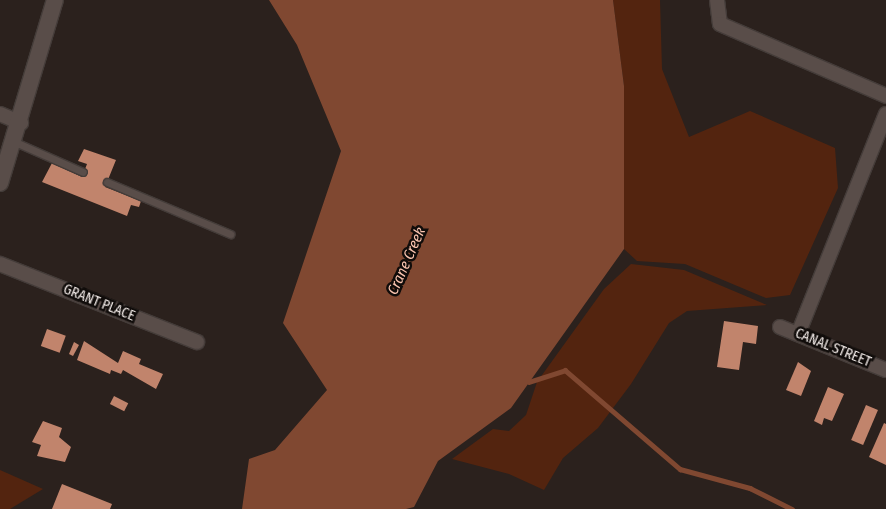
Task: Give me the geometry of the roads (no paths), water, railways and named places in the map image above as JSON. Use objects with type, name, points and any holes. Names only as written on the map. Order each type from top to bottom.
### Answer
[{"type":"street","points":[[0,183],[21,123],[55,0]]},
{"type":"street","points":[[717,0],[720,24],[886,96]]},
{"type":"street","points":[[0,114],[21,123]]},
{"type":"street","points":[[798,334],[886,114]]},
{"type":"street","name":"GRANT PLACE","points":[[0,264],[197,342]]},
{"type":"street","name":"CANAL STREET","points":[[780,327],[886,370]]},
{"type":"lane","points":[[15,142],[83,172]]},
{"type":"lane","points":[[108,182],[230,234]]},
{"type":"water","name":"Crane Creek","points":[[269,0],[613,0],[624,86],[624,249],[511,408],[438,461],[414,507],[406,509],[242,509],[249,459],[275,450],[327,390],[283,323],[341,151],[297,45]]},
{"type":"waterway","points":[[529,382],[565,370],[680,469],[750,488],[792,509]]}]
